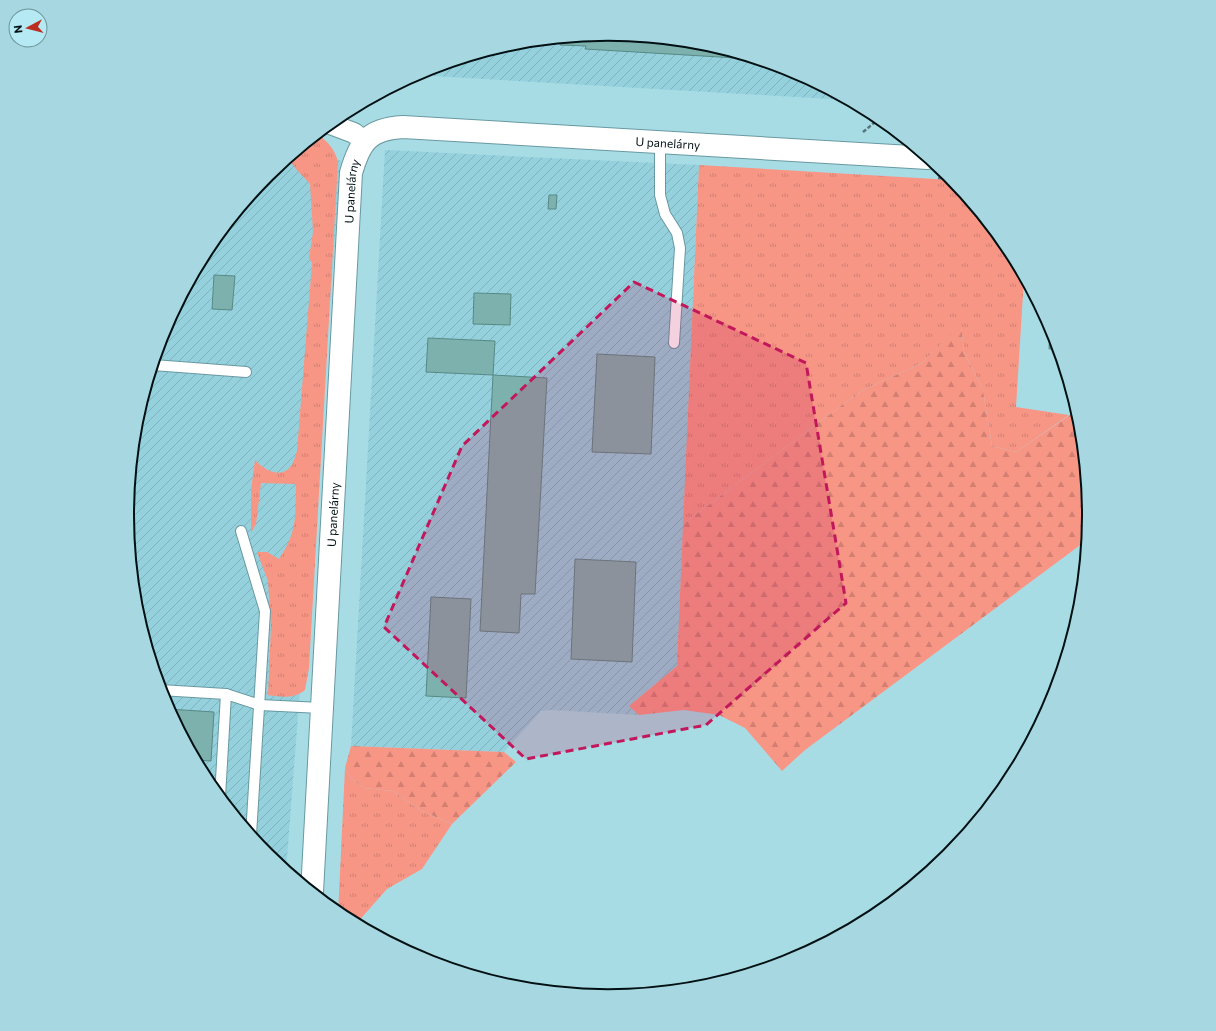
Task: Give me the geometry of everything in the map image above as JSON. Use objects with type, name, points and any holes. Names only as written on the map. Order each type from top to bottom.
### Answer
[{"type":"street","points":[[336,126],[354,133],[364,141]]},
{"type":"street","name":"U panelárny","points":[[312,886],[351,173],[356,155],[364,141],[374,132],[386,128],[403,127],[919,157]]},
{"type":"lane","points":[[660,142],[660,196],[666,214],[677,233],[680,248],[674,343]]},
{"type":"lane","points":[[158,365],[246,372]]},
{"type":"lane","points":[[241,531],[265,611],[260,705],[251,827]]},
{"type":"lane","points":[[168,690],[226,694],[260,705],[322,708]]},
{"type":"lane","points":[[221,789],[226,694]]},
{"type":"highlighted area","points":[[634,282],[806,363],[846,603],[706,725],[526,759],[384,627],[462,446]]},
{"type":"shaded area","points":[[608,41],[639,42],[701,50],[731,57],[790,77],[835,99],[429,76],[485,57],[546,45]]},
{"type":"shaded area","points":[[308,148],[341,161],[287,864],[251,828],[213,779],[182,725],[170,697],[159,668],[143,608],[135,547],[135,484],[143,423],[159,363],[182,306],[213,252],[251,203],[272,180]]},
{"type":"shaded area","points":[[385,150],[699,165],[677,666],[629,706],[639,715],[551,710],[541,711],[504,752],[351,746]]},
{"type":"green space","points":[[321,138],[330,146],[338,162],[309,668],[305,690],[296,695],[283,697],[268,695],[271,626],[268,581],[257,552],[267,552],[279,559],[285,549],[290,540],[294,523],[296,484],[261,483],[256,524],[251,533],[251,490],[255,460],[267,470],[277,473],[282,472],[287,470],[292,465],[297,451],[312,263],[309,258],[313,232],[310,184],[291,162]]},
{"type":"green space","points":[[699,165],[943,179],[965,203],[1003,252],[1023,286],[1016,407],[1069,415],[1016,452],[992,446],[983,390],[964,352],[961,325],[922,363],[861,391],[683,524]]},
{"type":"green space","points":[[961,324],[964,352],[983,390],[992,446],[1016,452],[1071,414],[1078,454],[1081,484],[1081,544],[805,750],[782,771],[745,728],[719,715],[684,710],[639,715],[629,706],[677,666],[683,524],[861,391],[922,363]]},
{"type":"green space","points":[[351,746],[504,752],[516,762],[452,824],[422,811],[393,791],[364,788],[351,778],[345,768]]},
{"type":"green space","points":[[345,768],[351,778],[364,788],[393,791],[422,811],[452,824],[422,869],[387,889],[360,919],[338,906]]},
{"type":"building","points":[[577,42],[639,42],[701,50],[734,58],[585,49],[586,46],[560,45],[560,44]]},
{"type":"building","points":[[549,195],[557,195],[556,209],[548,209]]},
{"type":"building","points":[[214,275],[235,276],[232,310],[212,309]]},
{"type":"building","points":[[474,293],[511,294],[510,325],[473,324]]},
{"type":"building","points":[[428,338],[495,341],[493,375],[426,372]]},
{"type":"building","points":[[597,354],[655,357],[651,454],[592,452]]},
{"type":"building","points":[[493,375],[547,378],[535,594],[521,594],[519,633],[480,631]]},
{"type":"building","points":[[575,559],[636,562],[632,662],[571,659]]},
{"type":"building","points":[[431,597],[471,599],[466,698],[426,696]]},
{"type":"building","points":[[175,709],[214,712],[211,761],[202,760]]}]
